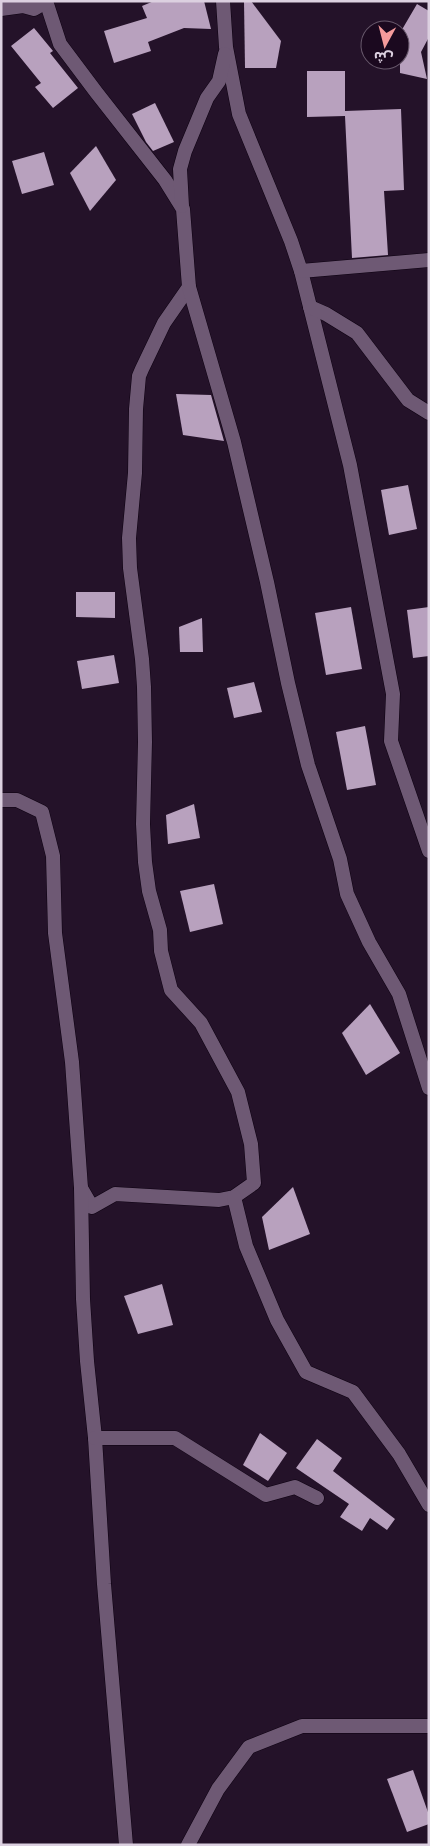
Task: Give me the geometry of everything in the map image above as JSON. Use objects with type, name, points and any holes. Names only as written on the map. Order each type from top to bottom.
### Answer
[{"type":"street","points":[[222,1],[226,47],[239,114],[291,241],[301,271],[350,466],[393,694],[391,741],[429,851]]},
{"type":"street","points":[[1,10],[23,6],[34,9],[46,2],[60,44],[165,180],[183,209]]},
{"type":"street","points":[[226,47],[219,82],[207,98],[185,151],[180,170],[189,287],[234,442],[308,765],[340,859],[347,894],[369,942],[399,994],[429,1088]]},
{"type":"street","points":[[301,271],[429,260]]},
{"type":"street","points":[[81,1188],[92,1207],[115,1194],[218,1200],[234,1197],[254,1183],[251,1144],[238,1092],[201,1023],[171,990],[161,951],[160,930],[149,891],[144,862],[144,688],[129,538],[136,450],[136,409],[142,369],[164,323],[189,287]]},
{"type":"street","points":[[310,308],[326,314],[357,333],[408,400],[429,413]]},
{"type":"street","points":[[1,800],[17,800],[42,812],[53,856],[55,933],[72,1062],[81,1188],[83,1300],[95,1438],[106,1614],[126,1845]]},
{"type":"street","points":[[234,1197],[250,1255],[277,1320],[306,1372],[354,1392],[399,1454],[429,1505]]},
{"type":"street","points":[[95,1438],[175,1438],[266,1495],[294,1487],[317,1498]]},
{"type":"street","points":[[188,1845],[218,1790],[249,1747],[302,1726],[429,1726]]},
{"type":"building","points":[[154,1],[204,1],[211,29],[184,28],[148,42],[151,51],[114,63],[104,31],[147,18],[142,6]]},
{"type":"building","points":[[244,1],[251,1],[281,41],[276,68],[245,68]]},
{"type":"building","points":[[417,4],[429,11],[429,37],[421,52],[427,79],[400,73],[400,70],[410,70],[410,20],[408,20]]},
{"type":"building","points":[[34,28],[53,51],[50,53],[78,88],[53,108],[35,87],[41,83],[11,46]]},
{"type":"building","points":[[307,71],[345,71],[345,111],[401,109],[404,190],[384,191],[388,255],[352,258],[345,116],[307,117]]},
{"type":"building","points":[[155,103],[174,142],[153,151],[146,142],[132,114]]},
{"type":"building","points":[[96,146],[116,180],[90,211],[70,173]]},
{"type":"building","points":[[44,152],[54,185],[22,194],[12,161]]},
{"type":"building","points":[[176,394],[211,395],[224,441],[183,435]]},
{"type":"building","points":[[408,485],[417,529],[389,535],[381,490]]},
{"type":"building","points":[[76,592],[115,592],[115,618],[76,617]]},
{"type":"building","points":[[351,607],[362,669],[326,675],[315,613]]},
{"type":"building","points":[[429,607],[429,656],[413,658],[407,610]]},
{"type":"building","points":[[202,618],[203,652],[180,652],[179,627]]},
{"type":"building","points":[[114,655],[119,683],[82,689],[77,661]]},
{"type":"building","points":[[254,682],[262,712],[234,718],[227,688]]},
{"type":"building","points":[[365,726],[376,785],[347,790],[336,732]]},
{"type":"building","points":[[194,804],[200,838],[168,844],[166,815]]},
{"type":"building","points":[[214,884],[223,924],[190,932],[180,891]]},
{"type":"building","points":[[370,1004],[400,1053],[366,1075],[342,1033]]},
{"type":"building","points":[[293,1187],[310,1234],[269,1250],[262,1217]]},
{"type":"building","points":[[162,1284],[173,1325],[138,1334],[124,1296]]},
{"type":"building","points":[[260,1433],[287,1453],[268,1481],[243,1465]]},
{"type":"building","points":[[317,1439],[342,1458],[333,1471],[395,1519],[387,1530],[370,1518],[362,1531],[340,1517],[349,1504],[296,1468]]},
{"type":"building","points":[[413,1770],[429,1815],[429,1824],[407,1832],[387,1779]]}]
